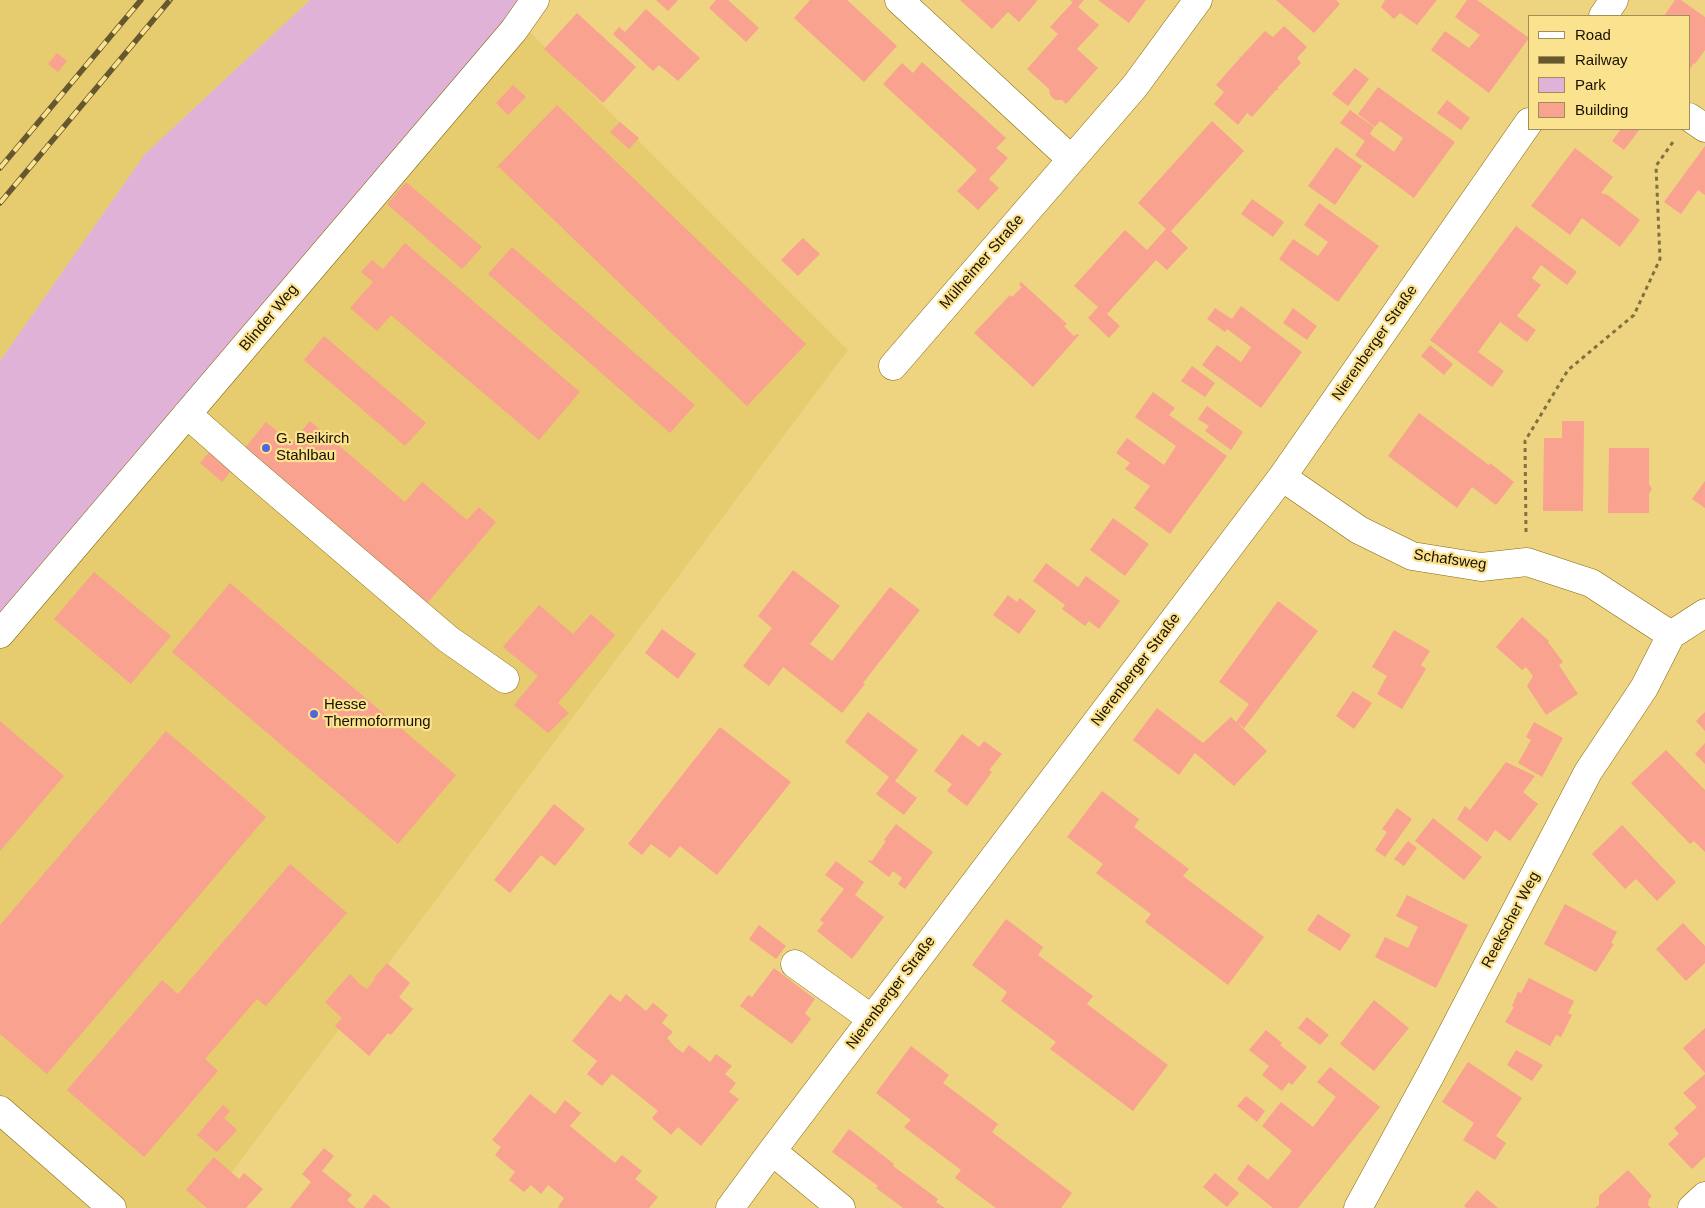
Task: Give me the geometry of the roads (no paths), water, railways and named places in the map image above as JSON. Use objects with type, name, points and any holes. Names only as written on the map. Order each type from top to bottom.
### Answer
[{"type":"street","name":"Blinder Weg","points":[[0,634],[514,30],[535,0]]},
{"type":"street","points":[[899,0],[1071,158]]},
{"type":"street","name":"Mülheimer Straße","points":[[893,366],[1135,86],[1198,0]]},
{"type":"street","name":"Nierenberger Straße","points":[[730,1208],[1282,477],[1528,123]]},
{"type":"street","points":[[1690,127],[1705,128]]},
{"type":"street","points":[[187,414],[448,639],[505,679]]},
{"type":"street","name":"Schafsweg","points":[[1282,477],[1359,530],[1412,556],[1482,567],[1527,562],[1592,583],[1671,635]]},
{"type":"street","points":[[1671,635],[1705,613]]},
{"type":"street","name":"Reekscher Weg","points":[[1358,1208],[1588,772],[1644,688],[1671,635]]},
{"type":"street","points":[[795,964],[872,1019]]},
{"type":"street","points":[[0,1110],[112,1208]]},
{"type":"street","points":[[772,1151],[841,1208]]},
{"type":"street","points":[[1692,1208],[1705,1196]]},
{"type":"railway","points":[[0,168],[141,0]]},
{"type":"railway","points":[[0,203],[170,0]]},
{"type":"place","name":"G. Beikirch Stahlbau","points":[[266,448]]},
{"type":"place","name":"Hesse Thermoformung","points":[[314,714]]}]
